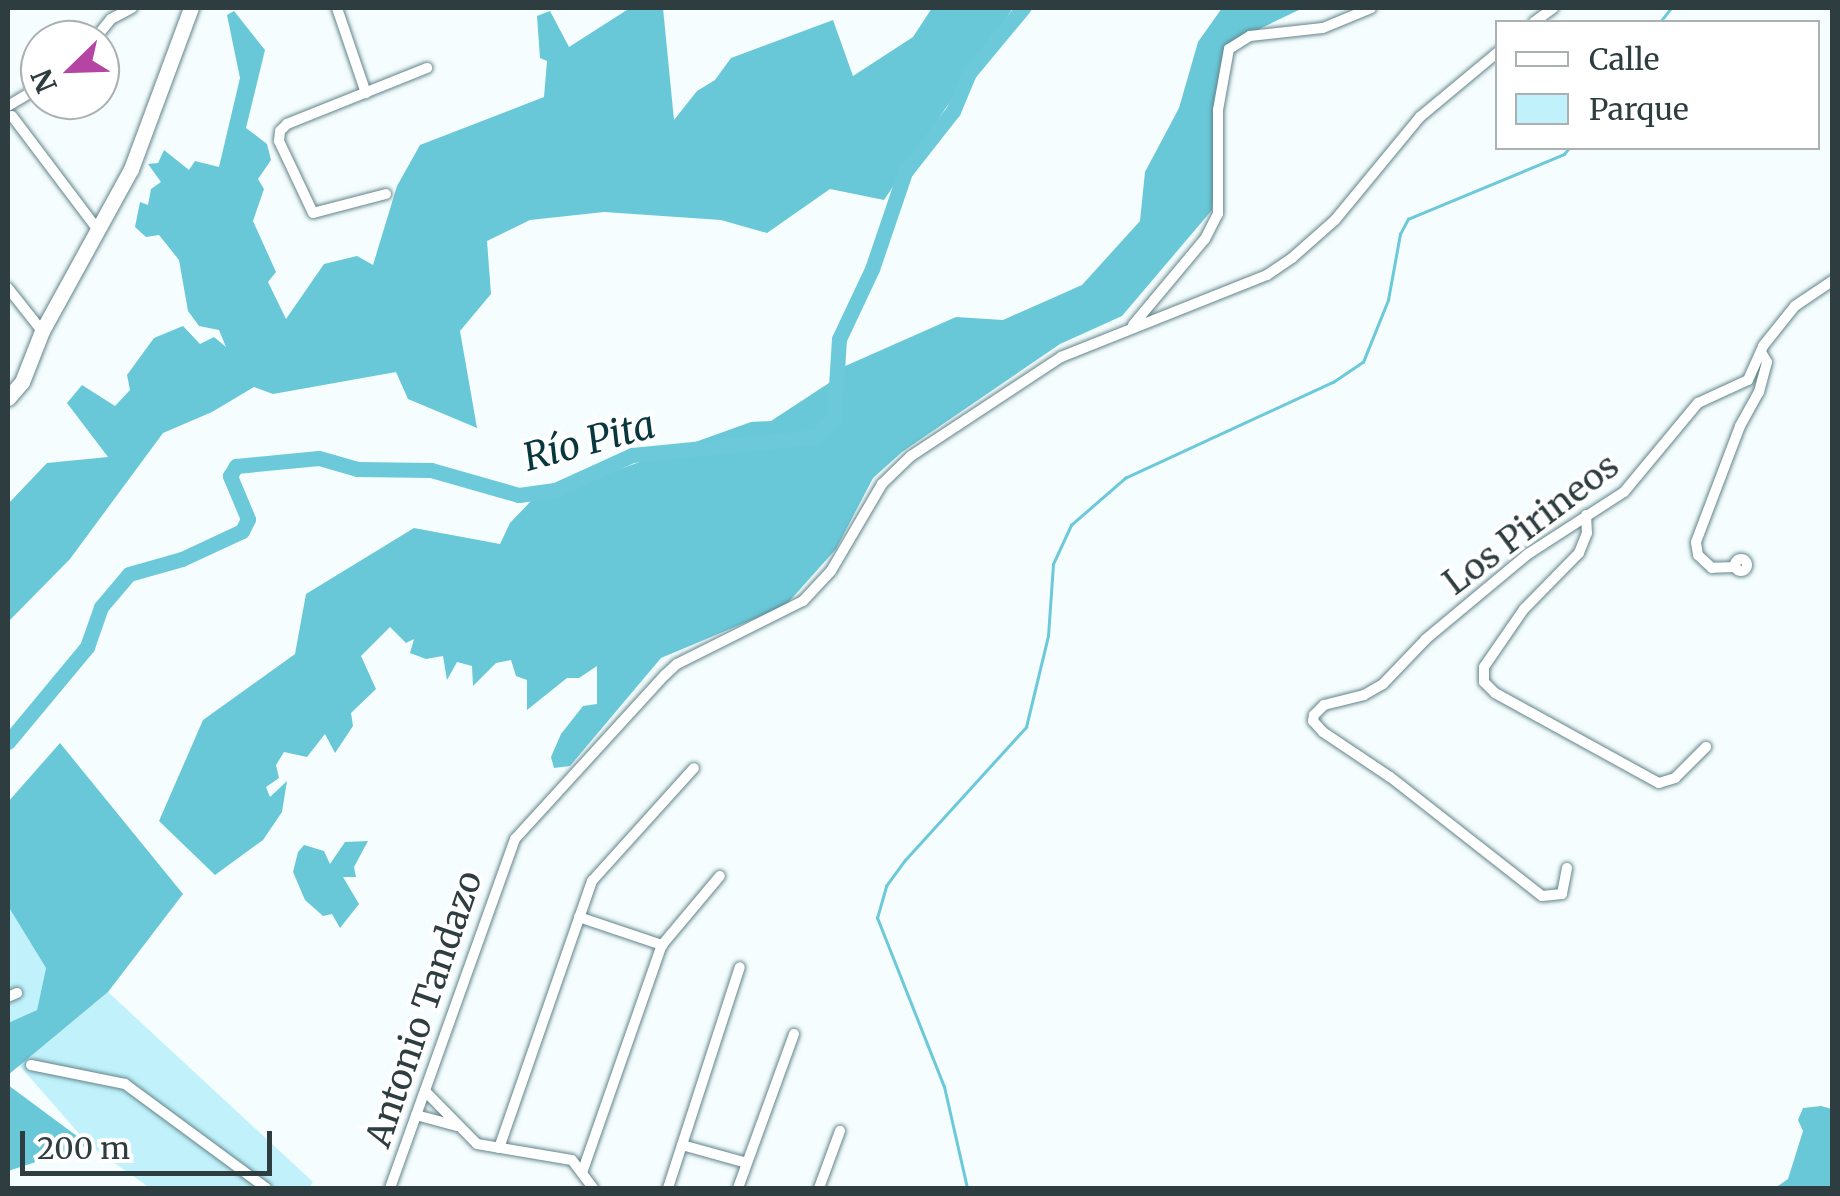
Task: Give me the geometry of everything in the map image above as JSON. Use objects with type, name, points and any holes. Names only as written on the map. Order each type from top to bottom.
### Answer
[{"type":"street","points":[[8,398],[22,382],[42,331],[130,169],[192,8]]},
{"type":"street","points":[[337,8],[366,94]]},
{"type":"street","points":[[1133,325],[1205,239],[1218,214],[1218,110],[1224,62],[1232,46],[1250,36],[1323,28],[1370,8]]},
{"type":"street","points":[[1133,325],[1266,274],[1292,258],[1335,220],[1420,118],[1495,55]]},
{"type":"street","points":[[386,194],[313,213],[279,141],[287,124],[427,68]]},
{"type":"street","points":[[10,111],[97,230]]},
{"type":"street","name":"Los Pirineos","points":[[1567,868],[1562,894],[1542,896],[1390,777],[1323,732],[1313,718],[1324,705],[1364,695],[1383,684],[1426,638],[1528,554],[1642,475],[1698,403],[1748,380],[1761,352],[1795,306],[1832,282]]},
{"type":"street","points":[[8,288],[42,331]]},
{"type":"street","name":"Antonio Tandazo","points":[[395,1188],[416,1116],[510,848],[677,664],[803,600],[831,570],[882,484],[900,465],[1061,356],[1133,325]]},
{"type":"street","points":[[1736,567],[1712,568],[1698,554],[1696,542],[1740,426],[1759,392],[1767,362],[1761,352]]},
{"type":"street","points":[[1586,515],[1587,533],[1579,554],[1524,610],[1484,668],[1484,682],[1495,693],[1658,783],[1675,778],[1706,747]]},
{"type":"street","points":[[499,1148],[593,879],[694,768]]},
{"type":"street","points":[[583,1170],[662,945],[720,876]]},
{"type":"street","points":[[578,917],[662,945]]},
{"type":"street","points":[[668,1188],[740,967]]},
{"type":"street","points":[[738,1188],[794,1034]]},
{"type":"street","points":[[30,1064],[124,1084],[266,1188]]},
{"type":"street","points":[[425,1091],[476,1144],[559,1156],[583,1170],[593,1188]]},
{"type":"street","points":[[416,1116],[458,1127]]},
{"type":"street","points":[[819,1188],[840,1131]]},
{"type":"street","points":[[682,1146],[748,1162]]},
{"type":"green space","points":[[8,906],[46,968],[37,1010],[8,1023]]},
{"type":"green space","points":[[108,992],[313,1182],[309,1188],[150,1188],[89,1145],[19,1065]]},
{"type":"shaded area","points":[[630,8],[663,8],[674,120],[697,91],[715,80],[731,58],[833,20],[853,76],[913,37],[932,8],[1013,8],[884,200],[830,189],[767,233],[721,220],[604,212],[530,220],[487,241],[491,294],[460,331],[477,428],[408,399],[396,372],[273,394],[254,387],[212,412],[163,433],[70,559],[8,622],[8,504],[47,463],[108,457],[67,403],[82,385],[115,406],[130,390],[127,375],[154,338],[183,326],[200,344],[214,337],[226,347],[219,330],[199,326],[188,311],[179,260],[159,235],[146,237],[135,227],[140,202],[148,205],[151,189],[161,182],[148,164],[158,163],[164,150],[189,170],[195,161],[219,167],[240,78],[227,15],[234,11],[265,50],[246,128],[267,144],[271,160],[258,179],[264,189],[253,221],[276,272],[268,282],[286,319],[324,264],[357,256],[373,265],[397,186],[420,145],[544,97],[547,61],[540,58],[537,16],[550,11],[569,47]]},
{"type":"shaded area","points":[[1222,8],[1303,8],[1224,46],[1212,210],[1122,316],[1060,344],[902,452],[873,478],[836,549],[785,606],[661,658],[570,766],[554,768],[551,757],[561,734],[583,706],[597,704],[597,666],[579,678],[567,678],[527,710],[527,680],[516,676],[511,660],[496,663],[473,686],[472,666],[457,662],[447,680],[443,656],[426,659],[410,653],[414,639],[406,643],[390,627],[361,656],[376,689],[351,713],[353,726],[335,753],[325,734],[307,757],[284,752],[276,765],[279,778],[266,787],[270,797],[287,781],[282,812],[263,840],[215,875],[159,821],[203,720],[295,654],[306,594],[414,528],[500,544],[510,523],[531,501],[751,422],[771,421],[832,381],[843,367],[956,317],[1003,320],[1082,285],[1140,221],[1145,172],[1179,108],[1198,42]]},
{"type":"shaded area","points":[[60,743],[183,894],[108,992],[8,1075],[8,1023],[37,1010],[46,968],[8,906],[8,802]]},
{"type":"shaded area","points":[[368,841],[354,867],[356,877],[343,877],[359,904],[340,928],[332,914],[323,916],[305,900],[293,872],[298,852],[304,845],[324,851],[330,864],[345,842]]},
{"type":"shaded area","points":[[8,1085],[89,1145],[8,1171]]},
{"type":"shaded area","points":[[1803,1108],[1832,1109],[1832,1188],[1775,1188],[1788,1179],[1803,1131],[1798,1120]]},
{"type":"waterway","name":"Río Pita","points":[[8,742],[87,647],[101,607],[129,574],[182,559],[242,531],[248,519],[230,476],[236,466],[319,458],[357,469],[431,470],[519,495],[555,490],[632,455],[816,437],[834,418],[839,339],[872,269],[905,172],[953,111],[969,73],[1023,8]]},
{"type":"waterway","points":[[1662,20],[1671,8]]},
{"type":"waterway","points":[[967,1188],[944,1087],[877,918],[886,886],[905,860],[1026,727],[1048,636],[1053,564],[1071,525],[1125,478],[1333,382],[1363,362],[1388,300],[1400,234],[1408,219],[1567,150]]}]
